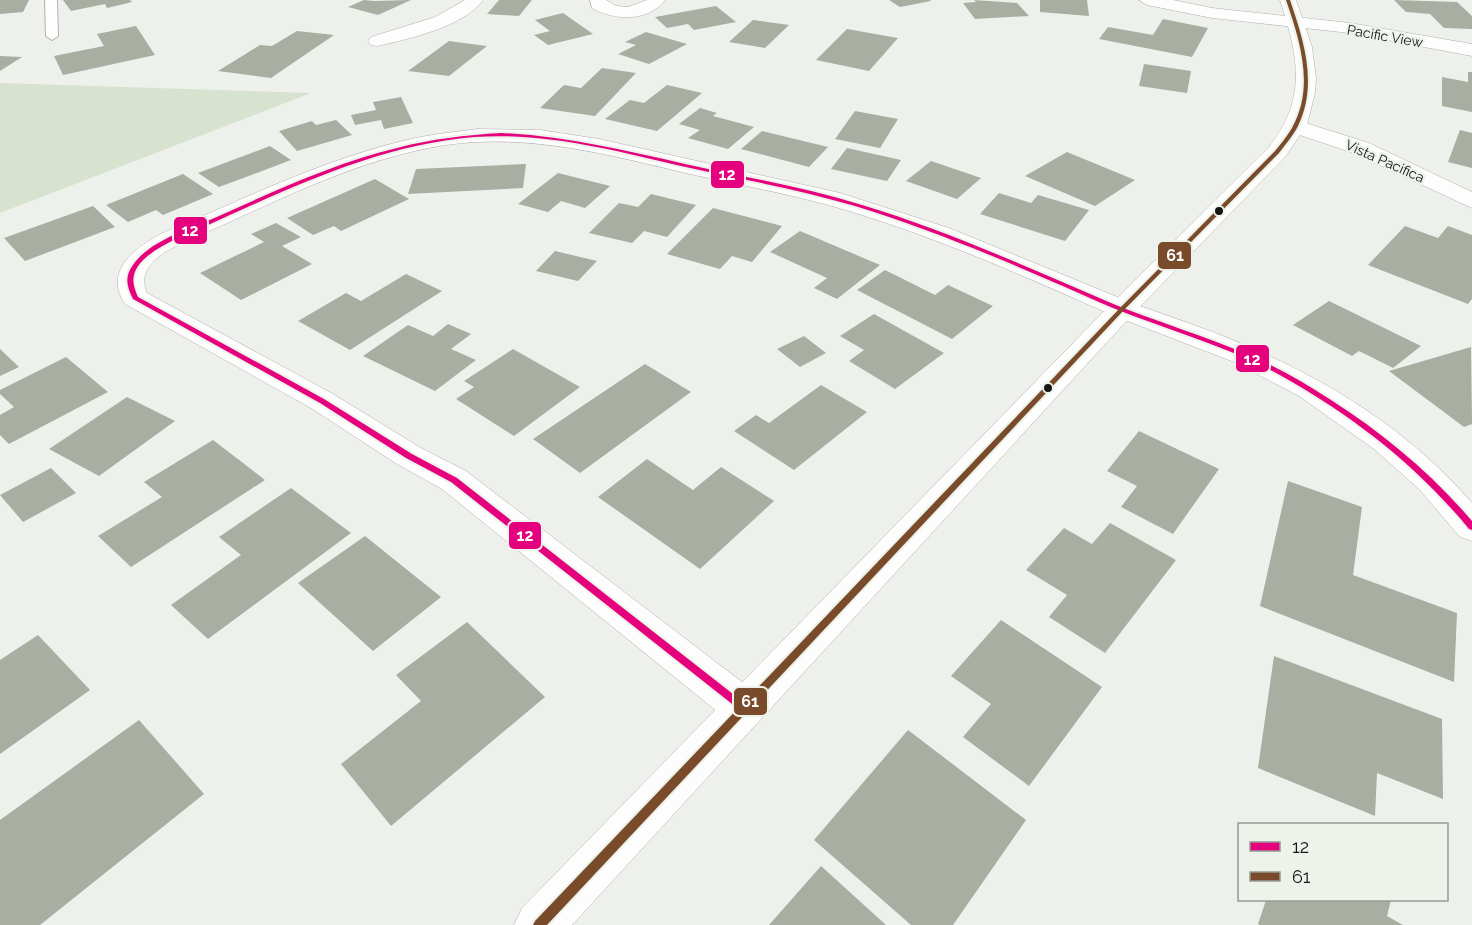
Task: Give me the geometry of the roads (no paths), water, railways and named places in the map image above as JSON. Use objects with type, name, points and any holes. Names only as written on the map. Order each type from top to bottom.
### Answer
[{"type":"street","points":[[377,41],[438,22],[475,0]]},
{"type":"street","points":[[598,0],[598,4],[614,12],[647,8],[657,0]]},
{"type":"street","name":"Pacific View","points":[[1147,0],[1202,12],[1246,17],[1293,12],[1350,28],[1472,50]]},
{"type":"street","points":[[538,925],[1122,309],[1277,152],[1296,126],[1306,88],[1307,60],[1293,12]]},
{"type":"street","name":"Vista Pacifica","points":[[1296,126],[1361,148],[1472,201]]},
{"type":"street","points":[[744,708],[454,480],[409,456],[322,400],[135,298],[129,288],[130,277],[136,265],[147,253],[172,238],[360,159],[403,147],[447,139],[520,134],[574,140],[878,212],[1198,337],[1283,374],[1345,412],[1404,457],[1456,506],[1472,526]]},
{"type":"lane","points":[[51,0],[52,36]]}]
